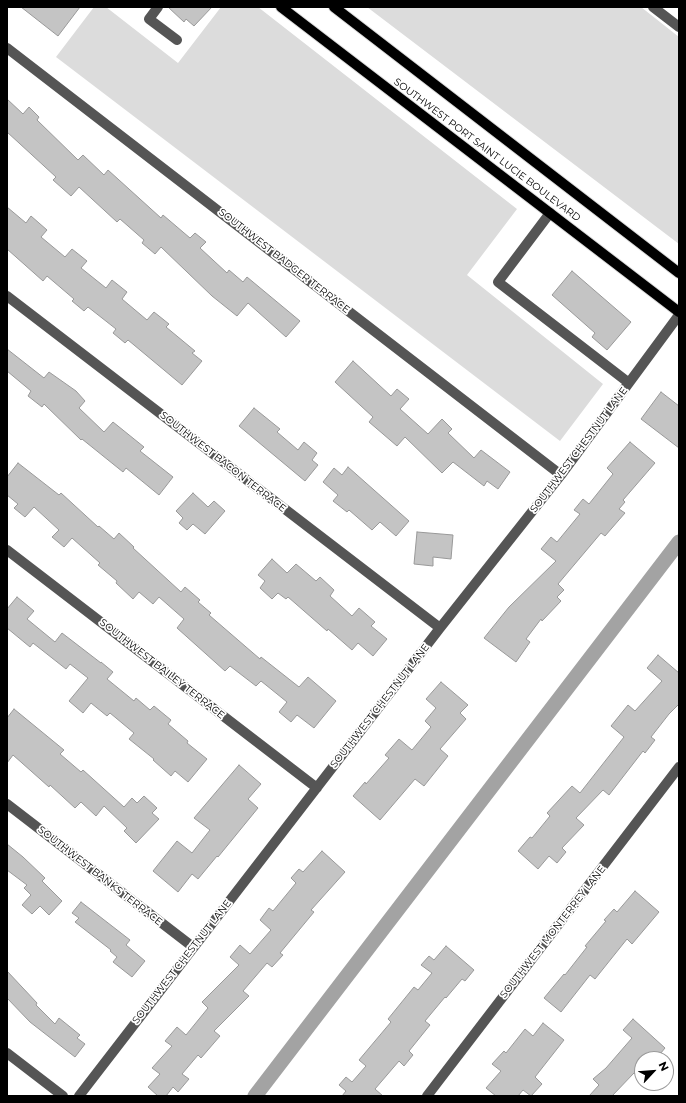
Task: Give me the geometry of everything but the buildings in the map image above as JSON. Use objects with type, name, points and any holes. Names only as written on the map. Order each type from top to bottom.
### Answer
[{"type":"main road","name":"SOUTHWEST PORT SAINT LUCIE BOULEVARD","points":[[280,7],[679,313]]},
{"type":"main road","name":"SOUTHWEST PORT SAINT LUCIE BOULEVARD","points":[[334,7],[679,273]]},
{"type":"street","points":[[158,7],[150,18],[177,40]]},
{"type":"street","points":[[653,7],[679,27]]},
{"type":"street","name":"SOUTHWEST BADGER TERRACE","points":[[7,48],[561,475]]},
{"type":"street","points":[[550,213],[498,282],[629,383]]},
{"type":"street","name":"SOUTHWEST BACON TERRACE","points":[[7,296],[440,628]]},
{"type":"street","name":"SOUTHWEST CHESTNUT LANE","points":[[78,1096],[440,628],[561,475],[679,313]]},
{"type":"street","name":"SOUTHWEST BAILEY TERRACE","points":[[7,550],[317,788]]},
{"type":"street","name":"SOUTHWEST MONTERREY LANE","points":[[426,1096],[679,767]]},
{"type":"street","name":"SOUTHWEST BANKS TERRACE","points":[[7,804],[193,948]]},
{"type":"street","points":[[7,1052],[63,1096]]},
{"type":"shaded area","points":[[94,7],[106,7],[178,63],[221,7],[258,7],[517,209],[467,275],[603,384],[560,441],[56,57]]},
{"type":"shaded area","points":[[367,7],[641,7],[679,37],[679,244]]},
{"type":"waterway","points":[[255,1096],[679,542]]}]
